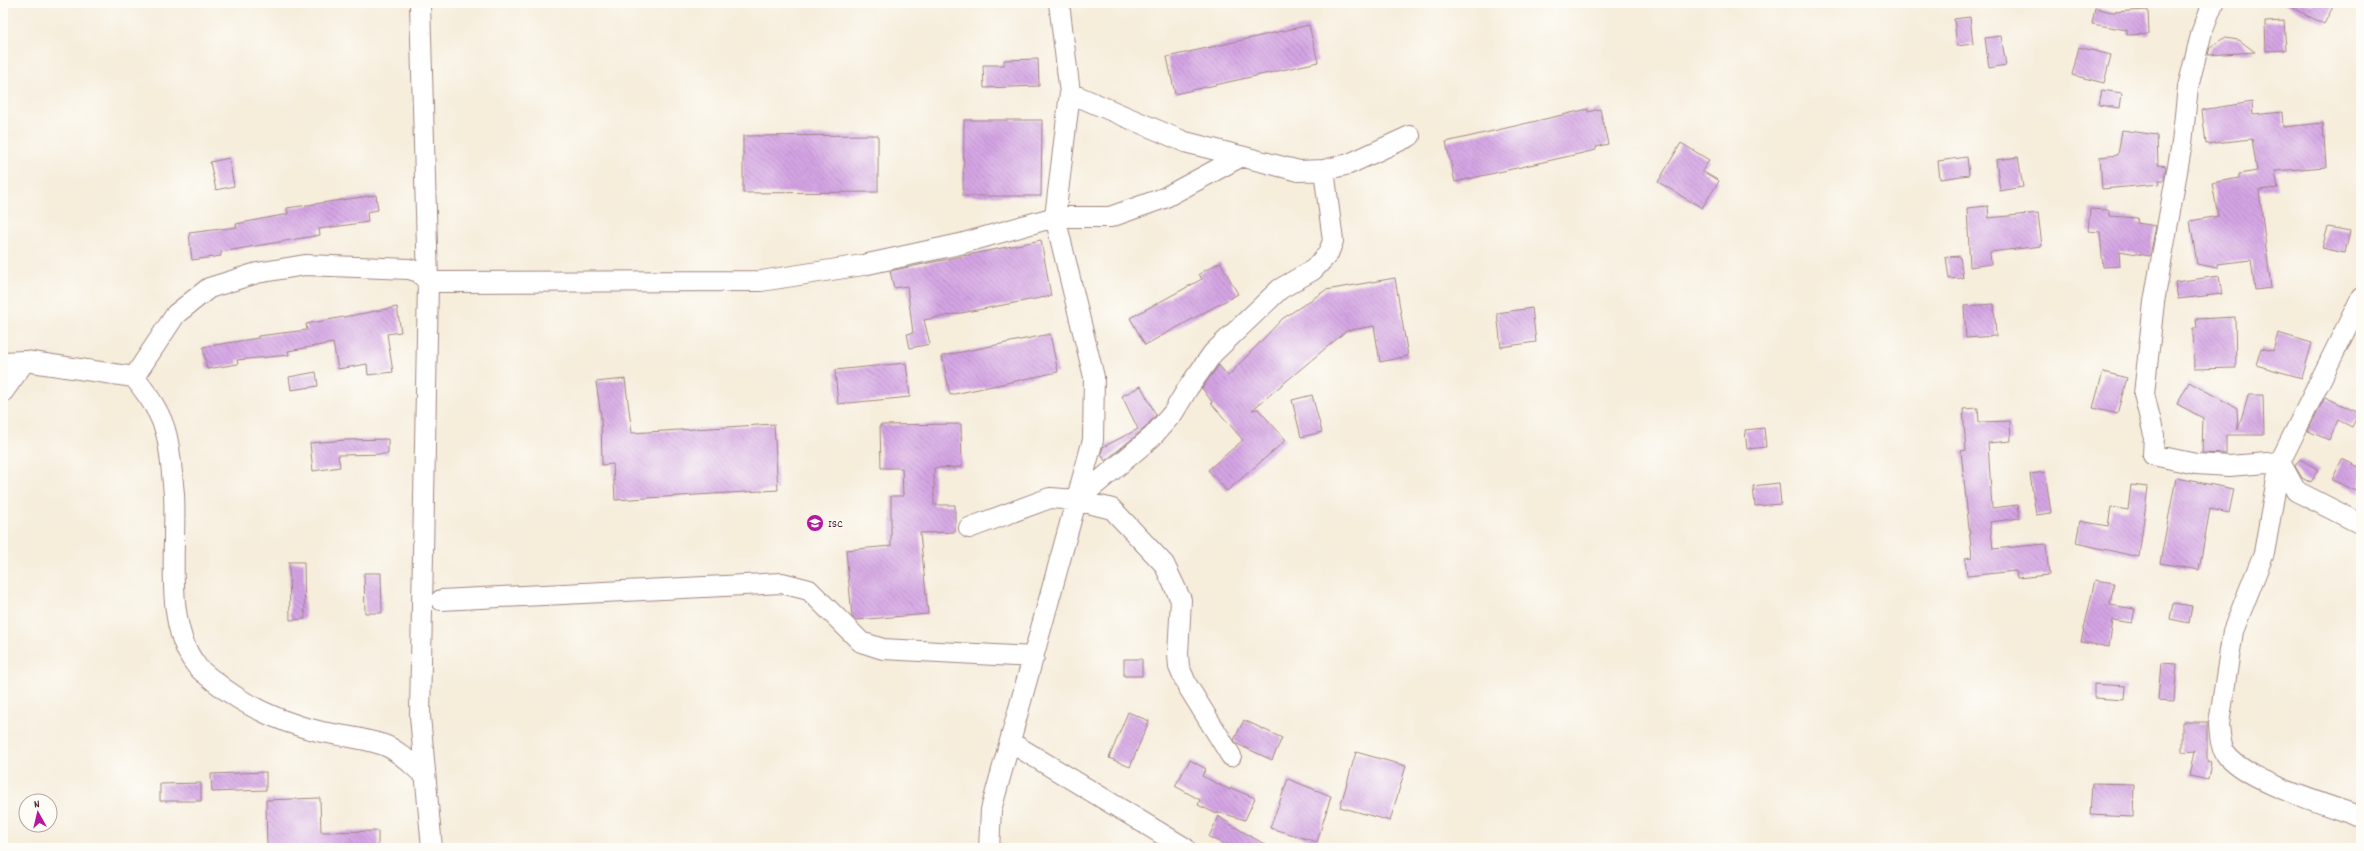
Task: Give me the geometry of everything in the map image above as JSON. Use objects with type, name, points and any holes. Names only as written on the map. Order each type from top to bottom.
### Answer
[{"type":"street","points":[[420,3],[428,282],[420,716],[432,848]]},
{"type":"street","points":[[989,848],[991,810],[1093,440],[1094,377],[1055,217],[1070,93],[1059,3]]},
{"type":"street","points":[[2213,3],[2202,31],[2188,87],[2182,143],[2154,302],[2144,394],[2154,435],[2153,455],[2196,464],[2229,466],[2280,462]]},
{"type":"street","points":[[1070,93],[1185,142],[1299,171],[1324,170],[1349,164],[1410,136]]},
{"type":"street","points":[[134,377],[176,314],[210,288],[258,273],[305,265],[409,269],[419,272],[428,282],[761,281],[863,265],[960,244],[1055,217],[1110,217],[1164,198],[1240,157]]},
{"type":"street","points":[[1077,500],[1152,437],[1173,413],[1188,388],[1214,354],[1280,289],[1313,270],[1328,254],[1333,241],[1324,170]]},
{"type":"street","points":[[2361,298],[2280,462],[2264,553],[2233,631],[2219,724],[2220,738],[2225,753],[2236,764],[2272,784],[2361,817]]},
{"type":"street","points":[[3,392],[25,361]]},
{"type":"street","points":[[3,362],[25,361],[134,377],[154,403],[167,436],[174,495],[172,560],[179,627],[184,647],[196,666],[235,698],[267,716],[320,731],[386,746],[400,755],[425,776]]},
{"type":"street","points":[[2280,462],[2296,491],[2361,524]]},
{"type":"street","points":[[969,528],[1050,498],[1077,500],[1112,510],[1164,564],[1181,600],[1178,654],[1179,667],[1188,685],[1231,756]]},
{"type":"street","points":[[422,572],[442,600]]},
{"type":"street","points":[[442,600],[782,582],[809,590],[861,642],[883,649],[1034,657]]},
{"type":"street","points":[[421,636],[442,600]]},
{"type":"street","points":[[1010,742],[1185,848]]},
{"type":"building","points":[[2283,3],[2335,3],[2324,24]]},
{"type":"building","points":[[2095,8],[2112,12],[2148,10],[2149,34],[2127,35],[2127,30],[2092,24]]},
{"type":"building","points":[[1970,17],[1973,44],[1957,46],[1954,19]]},
{"type":"building","points":[[2284,21],[2286,50],[2266,51],[2265,22]]},
{"type":"building","points":[[1309,25],[1318,62],[1175,94],[1167,57]]},
{"type":"building","points":[[2001,36],[2006,65],[1989,68],[1985,38]]},
{"type":"building","points":[[2224,38],[2239,40],[2255,52],[2208,55],[2210,47]]},
{"type":"building","points":[[2079,47],[2111,55],[2104,83],[2072,75]]},
{"type":"building","points":[[1038,59],[1039,86],[984,88],[983,65],[1004,65],[1004,60]]},
{"type":"building","points":[[2102,90],[2122,93],[2120,108],[2099,105]]},
{"type":"building","points":[[2252,102],[2253,115],[2282,112],[2283,127],[2323,123],[2326,167],[2275,171],[2278,188],[2259,190],[2271,288],[2255,290],[2251,260],[2217,264],[2217,268],[2197,264],[2190,221],[2218,216],[2212,183],[2239,178],[2239,174],[2257,171],[2252,139],[2206,144],[2202,110]]},
{"type":"building","points":[[1588,109],[1588,112],[1600,109],[1608,144],[1596,147],[1596,150],[1455,182],[1446,142]]},
{"type":"building","points":[[964,120],[1042,120],[1041,196],[963,196]]},
{"type":"building","points":[[2122,130],[2157,135],[2158,165],[2166,166],[2164,180],[2159,180],[2160,184],[2102,189],[2100,157],[2118,155]]},
{"type":"building","points":[[878,135],[878,192],[743,193],[743,136]]},
{"type":"building","points":[[1681,143],[1709,160],[1702,171],[1719,181],[1702,208],[1658,182]]},
{"type":"building","points":[[1967,157],[1969,175],[1940,179],[1938,161]]},
{"type":"building","points":[[2018,157],[2023,187],[2000,191],[1996,160]]},
{"type":"building","points":[[229,158],[234,186],[216,190],[210,162]]},
{"type":"building","points":[[376,195],[378,210],[367,212],[368,222],[319,229],[320,235],[221,252],[221,256],[192,260],[189,233],[237,227],[236,224],[288,214],[287,208]]},
{"type":"building","points":[[1988,206],[1989,218],[2038,213],[2042,246],[1990,252],[1991,264],[1970,267],[1967,208]]},
{"type":"building","points":[[2090,209],[2109,210],[2109,216],[2138,218],[2137,223],[2156,226],[2150,256],[2119,251],[2120,266],[2103,267],[2100,232],[2088,231]]},
{"type":"building","points":[[2328,227],[2350,231],[2345,253],[2322,248]]},
{"type":"building","points":[[1041,240],[1051,296],[924,320],[930,344],[910,348],[907,334],[913,333],[907,286],[894,288],[890,271]]},
{"type":"building","points":[[1960,256],[1963,278],[1949,279],[1946,257]]},
{"type":"building","points":[[1220,262],[1238,294],[1145,345],[1130,318],[1202,279],[1199,274]]},
{"type":"building","points":[[2219,276],[2222,294],[2178,299],[2175,282]]},
{"type":"building","points":[[1395,278],[1408,356],[1380,362],[1374,326],[1346,331],[1252,410],[1258,409],[1286,440],[1227,491],[1208,470],[1243,440],[1211,403],[1212,402],[1202,388],[1219,365],[1228,376],[1282,319],[1326,290]]},
{"type":"building","points":[[1994,304],[1996,336],[1966,338],[1964,306]]},
{"type":"building","points":[[397,307],[401,332],[387,334],[393,372],[368,375],[367,364],[338,369],[333,343],[288,351],[289,355],[237,360],[238,364],[207,369],[203,347],[258,338],[258,336],[307,330],[306,324]]},
{"type":"building","points":[[1532,308],[1536,342],[1501,347],[1497,313]]},
{"type":"building","points":[[2235,317],[2236,368],[2194,369],[2193,328],[2197,328],[2196,319]]},
{"type":"building","points":[[2278,333],[2312,343],[2302,378],[2256,365],[2261,348],[2273,351]]},
{"type":"building","points":[[1050,334],[1058,372],[950,395],[942,356]]},
{"type":"building","points":[[906,363],[910,397],[838,404],[835,370]]},
{"type":"building","points":[[316,372],[318,386],[291,390],[289,377]]},
{"type":"building","points":[[2103,372],[2127,378],[2117,414],[2093,408]]},
{"type":"building","points":[[625,379],[632,433],[774,424],[778,490],[615,500],[613,464],[602,465],[601,416],[596,382]]},
{"type":"building","points":[[2189,382],[2237,408],[2238,430],[2248,395],[2263,395],[2264,435],[2226,435],[2226,454],[2202,453],[2203,418],[2177,404]]},
{"type":"building","points":[[1141,386],[1156,415],[1144,429],[1105,461],[1101,453],[1103,447],[1138,429],[1122,396]]},
{"type":"building","points":[[1312,395],[1322,432],[1301,437],[1292,400]]},
{"type":"building","points":[[2325,397],[2359,413],[2352,427],[2338,420],[2329,440],[2308,431]]},
{"type":"building","points":[[1978,408],[1979,422],[2010,421],[2011,441],[1988,443],[1992,508],[2018,505],[2020,518],[1990,522],[1993,549],[2046,544],[2049,575],[2017,578],[2016,571],[1967,576],[1965,558],[1972,557],[1961,451],[1966,450],[1963,409]]},
{"type":"building","points":[[961,424],[962,467],[934,468],[934,505],[955,505],[955,532],[920,533],[928,614],[856,620],[852,617],[846,550],[891,546],[891,496],[903,496],[902,468],[881,468],[880,425]]},
{"type":"building","points":[[1764,428],[1766,447],[1747,449],[1745,430]]},
{"type":"building","points":[[388,439],[388,454],[338,455],[340,467],[313,471],[310,443],[345,440]]},
{"type":"building","points":[[2300,459],[2319,470],[2311,483],[2302,478],[2295,466]]},
{"type":"building","points":[[2342,459],[2361,468],[2361,493],[2332,480]]},
{"type":"building","points":[[2045,472],[2051,513],[2036,515],[2030,474]]},
{"type":"building","points":[[2176,478],[2234,489],[2229,513],[2210,509],[2199,570],[2160,563]]},
{"type":"building","points":[[1779,483],[1781,504],[1755,506],[1753,486]]},
{"type":"building","points":[[2131,485],[2148,487],[2139,557],[2076,543],[2080,521],[2108,526],[2111,507],[2128,510]]},
{"type":"building","points":[[289,562],[304,562],[305,619],[290,620]]},
{"type":"building","points":[[364,573],[381,573],[382,613],[365,613]]},
{"type":"building","points":[[2095,580],[2114,583],[2110,605],[2135,609],[2132,623],[2113,620],[2109,647],[2081,642]]},
{"type":"building","points":[[2173,603],[2192,606],[2189,623],[2170,619]]},
{"type":"building","points":[[1124,659],[1142,659],[1142,676],[1124,676]]},
{"type":"building","points":[[2161,663],[2177,664],[2174,701],[2158,700]]},
{"type":"building","points":[[2094,684],[2126,686],[2125,700],[2094,698]]},
{"type":"building","points":[[1128,712],[1149,721],[1130,767],[1109,758]]},
{"type":"building","points":[[1244,720],[1282,738],[1272,760],[1237,744],[1234,740]]},
{"type":"building","points":[[2182,722],[2207,722],[2207,761],[2211,762],[2208,780],[2190,776],[2195,751],[2182,752]]},
{"type":"building","points":[[1356,752],[1406,766],[1390,821],[1340,807]]},
{"type":"building","points":[[1190,760],[1206,769],[1202,776],[1230,790],[1231,788],[1255,798],[1245,820],[1218,812],[1217,814],[1198,805],[1200,800],[1175,786]]},
{"type":"building","points":[[266,772],[266,790],[212,792],[211,774]]},
{"type":"building","points":[[1288,779],[1331,796],[1317,842],[1270,828]]},
{"type":"building","points":[[201,783],[201,801],[160,801],[160,784]]},
{"type":"building","points":[[2092,783],[2134,784],[2133,817],[2090,815]]},
{"type":"building","points":[[320,798],[321,832],[378,831],[378,848],[267,848],[266,800]]},
{"type":"building","points":[[1218,816],[1271,848],[1233,848],[1209,837]]},
{"type":"place","name":"ISC","points":[[815,523]]}]
